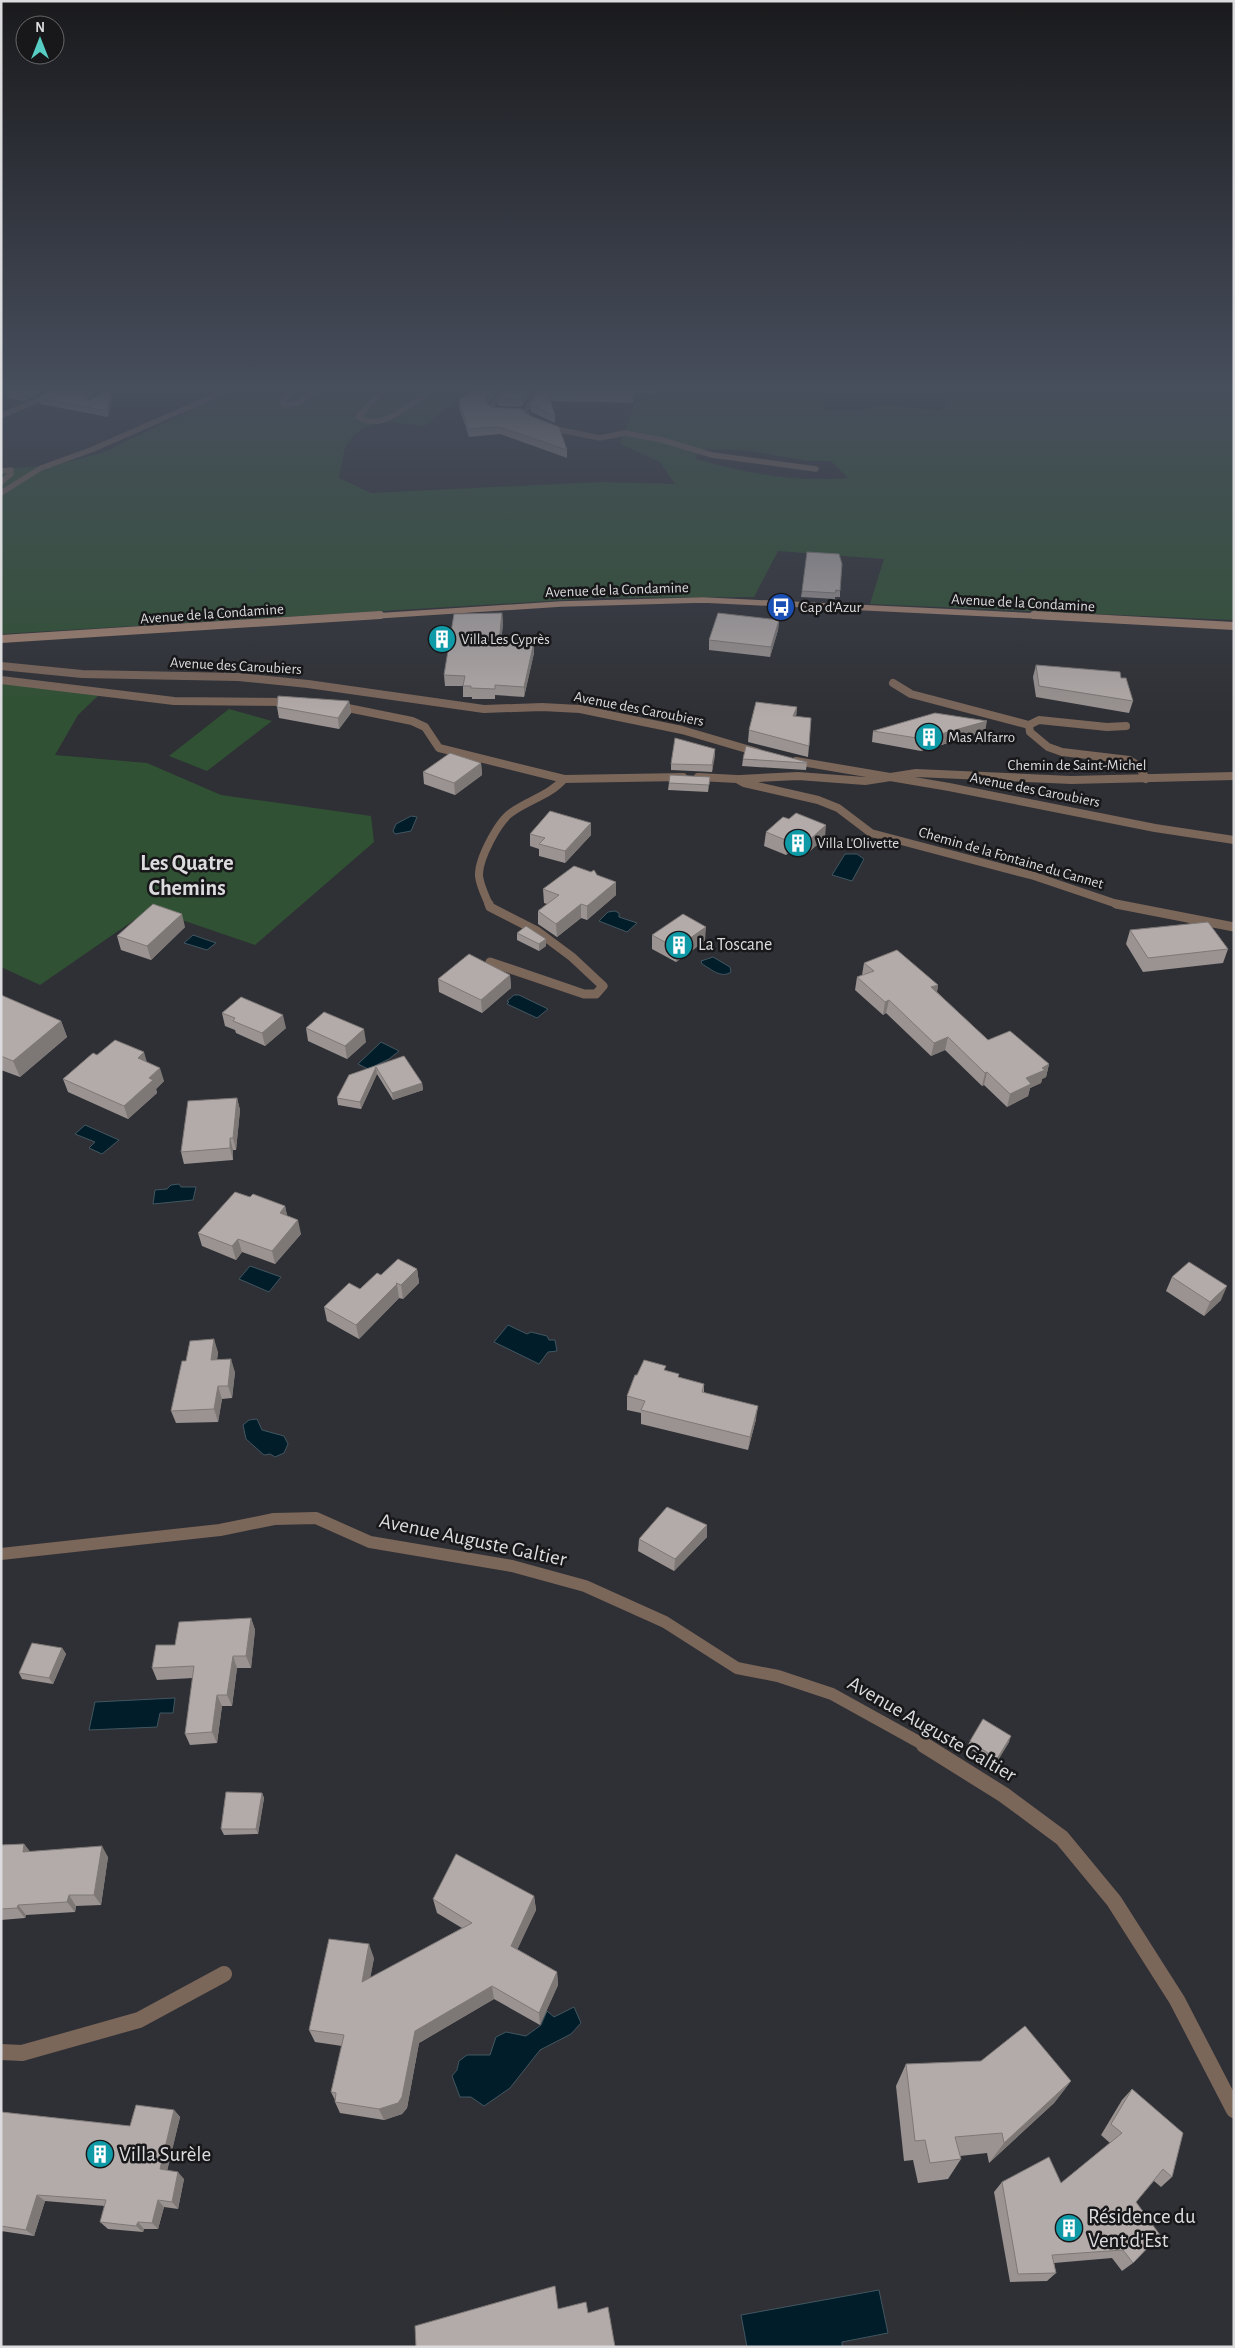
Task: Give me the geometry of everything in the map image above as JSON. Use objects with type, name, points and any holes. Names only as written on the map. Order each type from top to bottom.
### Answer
[{"type":"main road","name":"Avenue de la Condamine","points":[[1,640],[561,604],[703,600],[804,603],[1234,626]]},
{"type":"street","name":"Avenue des Caroubiers","points":[[1,666],[82,674],[238,677],[308,684],[484,709],[542,707],[580,709],[682,730],[763,753]]},
{"type":"street","points":[[1,680],[174,701],[299,702]]},
{"type":"street","points":[[893,683],[911,694],[1029,725],[1039,720],[1107,728],[1126,726]]},
{"type":"street","name":"Chemin de la Fontaine du Cannet","points":[[326,705],[352,707],[412,721],[425,727],[439,748],[564,779],[674,776],[737,779],[744,783],[818,800],[838,808],[871,833],[1034,876],[1118,905],[1234,927]]},
{"type":"street","points":[[1029,725],[1030,732],[1048,747],[1062,752],[1129,760],[1140,766],[1146,779]]},
{"type":"street","name":"Avenue des Caroubiers","points":[[791,760],[1155,828],[1234,840]]},
{"type":"street","name":"Chemin de Saint-Michel","points":[[890,777],[916,774],[1018,780],[1234,776]]},
{"type":"street","points":[[737,779],[798,776],[865,781],[883,780],[890,777]]},
{"type":"street","points":[[490,962],[584,994],[596,994],[603,986],[572,957],[536,931],[490,907],[479,879],[479,864],[500,825],[510,813],[556,788],[564,779]]},
{"type":"street","name":"Avenue Auguste Galtier","points":[[1,1554],[211,1531],[274,1519],[316,1518],[370,1542],[512,1566],[585,1586],[665,1622],[737,1668],[778,1676],[832,1694],[900,1730],[1004,1794],[1062,1838],[1114,1901],[1162,1975],[1234,2110]]},
{"type":"street","points":[[1,2052],[22,2053],[139,2020],[224,1974]]},
{"type":"green space","points":[[1,500],[1234,500],[1234,620],[870,604],[884,559],[778,551],[754,597],[597,598],[1,634]]},
{"type":"green space","points":[[1,680],[103,691],[78,715],[55,755],[147,763],[221,795],[371,816],[374,842],[255,945],[150,909],[40,985],[1,967]]},
{"type":"green space","points":[[229,709],[272,721],[207,771],[169,756]]},
{"type":"water","points":[[411,816],[417,817],[411,831],[395,834],[393,831],[396,824]]},
{"type":"water","points":[[845,854],[857,854],[864,859],[852,881],[832,875]]},
{"type":"water","points":[[615,911],[619,913],[619,917],[637,923],[627,932],[599,921],[608,912]]},
{"type":"water","points":[[193,935],[216,943],[207,950],[184,943]]},
{"type":"water","points":[[713,957],[730,967],[731,972],[720,974],[702,964],[701,961]]},
{"type":"water","points":[[514,995],[519,995],[548,1009],[537,1018],[507,1004],[509,1002],[507,1001]]},
{"type":"water","points":[[381,1042],[399,1051],[389,1059],[368,1069],[358,1064]]},
{"type":"water","points":[[85,1125],[119,1140],[102,1154],[89,1148],[95,1142],[75,1134]]},
{"type":"water","points":[[179,1184],[181,1187],[196,1187],[193,1200],[153,1204],[155,1190],[167,1189],[171,1185]]},
{"type":"water","points":[[250,1266],[281,1277],[269,1292],[239,1279]]},
{"type":"water","points":[[508,1325],[527,1334],[531,1332],[547,1336],[549,1340],[555,1340],[557,1351],[548,1352],[539,1364],[494,1342]]},
{"type":"water","points":[[257,1419],[262,1430],[284,1436],[288,1444],[284,1453],[275,1457],[270,1454],[264,1455],[246,1439],[243,1425],[249,1420]]},
{"type":"water","points":[[175,1698],[173,1713],[160,1713],[157,1727],[89,1730],[95,1702]]},
{"type":"water","points":[[574,2007],[581,2023],[571,2034],[540,2050],[510,2088],[484,2106],[471,2097],[460,2097],[452,2076],[457,2070],[459,2061],[467,2055],[490,2055],[496,2037],[506,2032],[526,2036],[541,2025],[547,2011],[554,2017]]},
{"type":"water","points":[[879,2290],[888,2333],[842,2342],[842,2347],[747,2347],[741,2315]]},
{"type":"building","points":[[807,552],[839,554],[842,564],[840,591],[836,590],[835,593],[802,591]]},
{"type":"building","points":[[502,613],[499,642],[534,642],[524,687],[495,685],[495,689],[471,688],[471,686],[463,686],[465,676],[444,675],[454,614]]},
{"type":"building","points":[[718,613],[779,620],[771,647],[709,640]]},
{"type":"building","points":[[1036,665],[1120,672],[1121,678],[1126,678],[1133,701],[1039,686]]},
{"type":"building","points":[[278,696],[349,701],[338,718],[277,707]]},
{"type":"building","points":[[756,702],[797,707],[793,716],[811,718],[809,746],[749,730]]},
{"type":"building","points":[[935,713],[987,721],[923,739],[873,731]]},
{"type":"building","points":[[675,738],[715,749],[712,765],[671,764]]},
{"type":"building","points":[[746,746],[807,762],[807,763],[743,759]]},
{"type":"building","points":[[450,753],[481,763],[454,783],[423,772]]},
{"type":"building","points":[[670,775],[710,777],[709,785],[669,783]]},
{"type":"building","points":[[550,811],[591,823],[565,851],[539,844],[545,838],[530,834]]},
{"type":"building","points":[[796,813],[826,825],[806,843],[792,838],[788,841],[766,832],[783,817],[789,819]]},
{"type":"building","points":[[574,866],[591,872],[594,870],[597,875],[616,882],[587,906],[581,904],[556,924],[538,911],[559,895],[543,889]]},
{"type":"building","points":[[153,904],[182,914],[147,946],[117,936]]},
{"type":"building","points":[[683,914],[706,927],[676,948],[652,935]]},
{"type":"building","points":[[1208,922],[1228,949],[1148,958],[1130,930]]},
{"type":"building","points":[[526,926],[546,939],[539,944],[517,933]]},
{"type":"building","points":[[897,950],[938,985],[931,987],[988,1040],[1010,1031],[1049,1064],[1042,1068],[1045,1070],[1026,1078],[1031,1084],[1010,1094],[948,1037],[934,1043],[889,1000],[885,1002],[857,977],[874,971],[864,963]]},
{"type":"building","points":[[469,954],[510,975],[481,1000],[438,979]]},
{"type":"building","points":[[1,995],[61,1021],[13,1061],[1,1056]]},
{"type":"building","points":[[241,997],[283,1015],[262,1033],[233,1021],[235,1018],[222,1013]]},
{"type":"building","points":[[324,1012],[364,1029],[345,1046],[306,1028]]},
{"type":"building","points":[[115,1040],[144,1052],[138,1058],[160,1068],[149,1078],[153,1080],[124,1106],[63,1079],[93,1053],[97,1055]]},
{"type":"building","points":[[404,1056],[422,1083],[392,1093],[376,1067],[360,1102],[337,1098],[349,1075]]},
{"type":"building","points":[[237,1098],[233,1138],[230,1138],[230,1148],[181,1152],[188,1101]]},
{"type":"building","points":[[235,1192],[250,1197],[253,1194],[285,1206],[280,1213],[298,1220],[272,1251],[238,1239],[232,1246],[198,1233]]},
{"type":"building","points":[[398,1259],[417,1269],[401,1285],[396,1283],[356,1325],[324,1307],[349,1283],[360,1289],[377,1273],[381,1275]]},
{"type":"building","points":[[1189,1262],[1227,1286],[1210,1302],[1172,1277]]},
{"type":"building","points":[[214,1339],[211,1360],[231,1359],[228,1386],[218,1386],[214,1409],[171,1411],[182,1361],[186,1361],[190,1341]]},
{"type":"building","points":[[644,1360],[666,1366],[664,1370],[679,1374],[678,1377],[704,1384],[702,1392],[758,1406],[750,1437],[641,1410],[645,1401],[627,1396],[635,1375],[637,1375]]},
{"type":"building","points":[[667,1507],[707,1525],[675,1559],[639,1539]]},
{"type":"building","points":[[251,1618],[246,1656],[233,1656],[227,1695],[217,1695],[212,1732],[185,1734],[194,1666],[152,1668],[156,1645],[175,1645],[179,1622]]},
{"type":"building","points":[[32,1643],[62,1648],[49,1678],[19,1673]]},
{"type":"building","points":[[983,1719],[1011,1736],[997,1759],[970,1741]]},
{"type":"building","points":[[226,1792],[262,1793],[256,1829],[221,1829]]},
{"type":"building","points":[[24,1844],[23,1852],[102,1846],[94,1895],[69,1895],[67,1902],[18,1905],[17,1908],[1,1909],[1,1845]]},
{"type":"building","points":[[456,1854],[534,1896],[511,1946],[557,1972],[539,2013],[492,1986],[415,2031],[402,2097],[398,2103],[379,2109],[335,2102],[336,2093],[331,2092],[344,2035],[309,2030],[329,1939],[369,1944],[362,1982],[472,1923],[433,1899]]},
{"type":"building","points":[[1025,2026],[1071,2081],[1004,2143],[1002,2133],[955,2137],[961,2159],[930,2163],[925,2140],[915,2141],[906,2064],[981,2061]]},
{"type":"building","points":[[1132,2089],[1183,2133],[1172,2177],[1163,2169],[1136,2202],[1160,2235],[1133,2263],[1123,2250],[1052,2255],[1056,2273],[1018,2274],[1002,2182],[1049,2157],[1061,2183],[1122,2133],[1111,2124]]},
{"type":"building","name":"Villa Surèle","points":[[136,2105],[174,2110],[160,2169],[178,2172],[172,2202],[158,2200],[152,2223],[138,2222],[136,2226],[100,2222],[106,2200],[37,2195],[26,2230],[1,2226],[1,2112],[130,2126]]},
{"type":"building","points":[[555,2286],[558,2309],[586,2302],[588,2313],[608,2307],[615,2347],[416,2347],[415,2326]]},
{"type":"place","name":"Cap d’Azur","points":[[781,607]]},
{"type":"place","name":"Villa Les Cyprès","points":[[442,639]]},
{"type":"place","name":"Mas Alfarro","points":[[929,737]]},
{"type":"place","name":"Villa L'Olivette","points":[[798,843]]},
{"type":"place","name":"La Toscane","points":[[679,945]]},
{"type":"place","name":"Villa Surèle","points":[[100,2154]]},
{"type":"place","name":"Résidence du Vent d'Est","points":[[1069,2228]]},
{"type":"district","name":"Les Quatre Chemins","points":[[187,876]]}]
